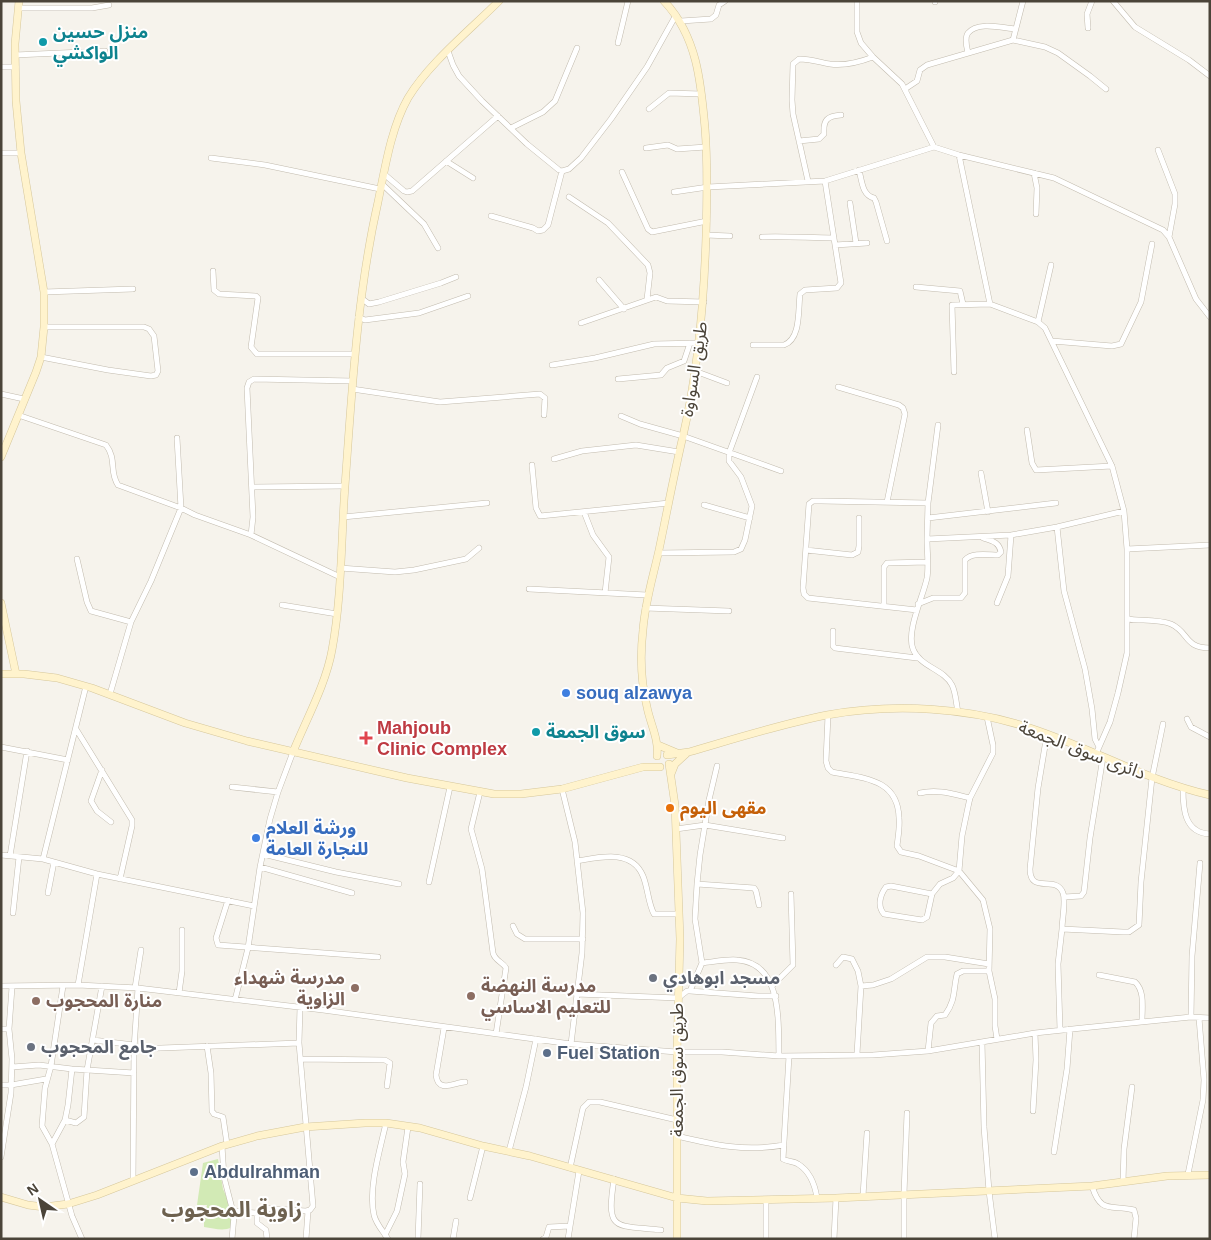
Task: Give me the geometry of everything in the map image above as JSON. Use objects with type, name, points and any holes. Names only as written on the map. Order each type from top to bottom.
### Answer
[{"type":"street","points":[[235,1000],[248,948],[260,867],[278,792],[329,663],[337,614],[352,385],[360,298],[372,228],[395,131],[408,98],[430,67],[448,52],[499,1]]},
{"type":"street","points":[[618,43],[628,1]]},
{"type":"street","name":"طريق السواوة","points":[[658,743],[647,708],[642,677],[642,631],[647,595],[683,436],[699,343],[704,302],[708,187],[701,94],[692,47],[678,18],[664,1]]},
{"type":"street","points":[[448,52],[459,76],[511,128],[558,170],[562,171],[568,169],[581,158],[611,119],[678,18],[711,19],[716,15],[718,5],[725,1]]},
{"type":"street","points":[[857,1],[857,32],[861,43],[905,89],[934,148]]},
{"type":"street","points":[[1013,40],[1024,1]]},
{"type":"street","points":[[1088,28],[1087,14],[1092,1]]},
{"type":"street","points":[[1113,1],[1135,28],[1189,60],[1210,76]]},
{"type":"street","points":[[2,454],[41,357],[44,327],[44,292],[21,153],[16,101],[15,55],[19,4],[92,8],[109,4]]},
{"type":"street","points":[[968,53],[966,38],[968,33],[976,28],[988,26],[1015,29]]},
{"type":"street","points":[[905,89],[917,81],[918,74],[923,67],[1013,40],[1045,47],[1058,53],[1106,90]]},
{"type":"street","points":[[511,128],[543,112],[555,102],[577,48]]},
{"type":"street","points":[[15,55],[105,51]]},
{"type":"street","points":[[808,182],[792,100],[793,64],[799,59],[831,64],[857,63],[873,57]]},
{"type":"street","points":[[1,67],[16,68]]},
{"type":"street","points":[[649,109],[668,93],[701,94]]},
{"type":"street","points":[[384,174],[407,192],[412,191],[498,116]]},
{"type":"street","points":[[799,141],[819,139],[824,134],[826,120],[834,116],[841,116]]},
{"type":"street","points":[[646,148],[668,144],[677,149],[706,147]]},
{"type":"street","points":[[674,192],[708,187],[825,181],[934,148],[1054,178],[1155,225],[1169,237],[1196,299],[1210,317]]},
{"type":"street","points":[[1158,150],[1175,194],[1169,237]]},
{"type":"street","points":[[1,153],[21,153]]},
{"type":"street","points":[[959,155],[990,304]]},
{"type":"street","points":[[210,158],[266,165],[381,186],[424,224],[438,248]]},
{"type":"street","points":[[446,161],[473,178]]},
{"type":"street","points":[[859,170],[865,192],[868,196],[874,198],[876,202],[887,241]]},
{"type":"street","points":[[491,216],[538,231],[543,230],[548,225],[562,171]]},
{"type":"street","points":[[622,172],[648,229],[652,232],[707,221]]},
{"type":"street","points":[[1034,173],[1037,188],[1036,214]]},
{"type":"street","points":[[753,345],[789,344],[795,334],[802,291],[837,288],[842,283],[825,181]]},
{"type":"street","points":[[569,197],[608,223],[648,266],[650,273],[647,299]]},
{"type":"street","points":[[850,203],[856,244]]},
{"type":"street","points":[[706,235],[730,236]]},
{"type":"street","points":[[762,237],[834,238]]},
{"type":"street","points":[[835,245],[866,243]]},
{"type":"street","points":[[1052,341],[1112,346],[1121,344],[1142,302],[1152,244]]},
{"type":"street","points":[[1038,322],[1051,265]]},
{"type":"street","points":[[213,271],[214,290],[219,294],[256,296],[258,298],[251,347],[257,354],[355,354]]},
{"type":"street","points":[[360,298],[369,304],[379,302],[441,284],[456,277]]},
{"type":"street","points":[[599,280],[624,309]]},
{"type":"street","points":[[916,287],[960,291],[963,304]]},
{"type":"street","points":[[44,292],[132,290]]},
{"type":"street","points":[[358,317],[365,320],[419,313],[468,296]]},
{"type":"street","points":[[581,323],[656,297],[667,300],[704,302]]},
{"type":"street","points":[[954,372],[952,305],[990,304],[1038,322],[1045,328],[1052,341],[1112,466],[1124,511],[1127,653],[1110,722],[1099,752],[1084,892],[1081,896],[1064,898]]},
{"type":"street","points":[[41,357],[151,376],[156,376],[158,371],[154,336],[152,331],[144,327],[44,327]]},
{"type":"street","points":[[618,379],[661,375],[667,368],[684,361],[690,343]]},
{"type":"street","points":[[552,365],[595,358],[654,344],[699,343]]},
{"type":"street","points":[[694,371],[727,383]]},
{"type":"street","points":[[658,553],[734,552],[741,549],[752,506],[741,477],[729,461],[729,453],[757,377]]},
{"type":"street","points":[[251,535],[253,517],[247,388],[249,382],[254,379],[352,385],[440,402],[540,394],[545,398],[544,415]]},
{"type":"street","points":[[838,387],[903,408],[905,414],[887,502]]},
{"type":"street","points":[[1,394],[24,399]]},
{"type":"street","points":[[18,415],[106,445],[112,452],[115,481],[118,485],[251,535],[340,577]]},
{"type":"street","points":[[621,416],[781,471]]},
{"type":"street","points":[[938,425],[928,503],[927,577],[917,607],[911,640],[912,649],[917,658],[951,683],[958,712]]},
{"type":"street","points":[[1027,430],[1032,464],[1036,470],[1112,466]]},
{"type":"street","points":[[110,694],[131,622],[151,581],[181,508],[177,438]]},
{"type":"street","points":[[554,459],[582,452],[636,445],[678,452]]},
{"type":"street","points":[[532,465],[536,508],[540,516],[669,503]]},
{"type":"street","points":[[981,473],[988,512]]},
{"type":"street","points":[[252,486],[345,486]]},
{"type":"street","points":[[928,503],[814,501],[809,504],[804,594],[808,598],[884,606],[917,607],[933,598],[961,598],[965,593],[965,560],[974,555],[998,555],[1001,552],[997,543],[983,537]]},
{"type":"street","points":[[928,518],[1056,502]]},
{"type":"street","points":[[343,517],[487,503]]},
{"type":"street","points":[[704,505],[750,518]]},
{"type":"street","points":[[927,539],[1011,534],[1057,527],[1124,511]]},
{"type":"street","points":[[584,512],[594,535],[609,557],[605,593]]},
{"type":"street","points":[[806,550],[852,555],[858,552],[859,518]]},
{"type":"street","points":[[1057,527],[1064,591],[1085,669],[1095,739],[1099,752]]},
{"type":"street","points":[[997,603],[1008,576],[1011,534]]},
{"type":"street","points":[[1126,549],[1210,545]]},
{"type":"street","points":[[340,568],[395,572],[414,570],[466,559],[479,548]]},
{"type":"street","points":[[77,559],[91,611],[131,622]]},
{"type":"street","points":[[884,606],[884,567],[887,563],[927,562]]},
{"type":"street","points":[[529,589],[647,595]]},
{"type":"street","points":[[282,605],[337,614]]},
{"type":"street","points":[[2,606],[16,674]]},
{"type":"street","points":[[646,608],[729,611]]},
{"type":"street","points":[[1127,619],[1173,625],[1193,645],[1198,648],[1210,648]]},
{"type":"street","points":[[833,631],[833,646],[835,648],[917,658]]},
{"type":"street","points":[[1,674],[57,678],[110,694],[156,714],[247,741],[450,787],[480,792],[505,795],[562,789],[666,761]]},
{"type":"street","points":[[43,859],[86,686]]},
{"type":"street","name":"دائرى سوق الجمعة","points":[[666,761],[685,753],[828,715],[864,710],[898,709],[958,712],[987,717],[1048,734],[1099,752],[1152,778],[1183,789],[1210,795]]},
{"type":"street","points":[[828,715],[826,761],[828,768],[832,772],[883,784],[890,791],[897,804],[899,818],[898,850],[959,871],[983,900],[990,929],[989,971],[995,999],[995,1026],[998,1040]]},
{"type":"street","points":[[932,894],[891,886],[886,887],[881,895],[880,907],[884,914],[922,920],[927,916],[932,894],[940,884],[953,878],[959,871],[962,836],[970,798],[993,753],[987,717]]},
{"type":"street","points":[[1187,719],[1191,727],[1210,737]]},
{"type":"street","points":[[1062,928],[1123,932],[1139,926],[1141,882],[1152,778],[1163,724]]},
{"type":"street","points":[[76,728],[132,820],[120,879]]},
{"type":"street","points":[[1048,734],[1038,788],[1030,876],[1034,882],[1060,887],[1064,898],[1058,964],[1060,1030]]},
{"type":"street","points":[[658,743],[671,752],[685,753]]},
{"type":"street","points":[[658,743],[656,763],[666,761]]},
{"type":"street","points":[[658,743],[666,761],[670,781]]},
{"type":"street","points":[[1,747],[68,760]]},
{"type":"street","points":[[10,856],[27,751]]},
{"type":"street","points":[[670,781],[674,764],[685,753]]},
{"type":"street","points":[[634,769],[661,754],[666,761]]},
{"type":"street","points":[[690,991],[702,964],[695,919],[697,884],[705,825],[717,766]]},
{"type":"street","points":[[102,770],[92,801],[97,811],[111,822]]},
{"type":"street","name":"طريق سوق الجمعة","points":[[670,781],[675,806],[680,955],[677,1052],[677,1239]]},
{"type":"street","points":[[232,787],[278,792]]},
{"type":"street","points":[[430,882],[450,787]]},
{"type":"street","points":[[562,789],[577,861],[583,912],[583,939],[571,1044]]},
{"type":"street","points":[[1183,789],[1182,807],[1186,818],[1194,828],[1210,834]]},
{"type":"street","points":[[920,793],[941,791],[970,798]]},
{"type":"street","points":[[480,792],[471,829],[483,875],[493,954],[506,968],[496,1034]]},
{"type":"street","points":[[676,829],[705,825],[783,838]]},
{"type":"street","points":[[263,854],[336,872],[399,884]]},
{"type":"street","points":[[1,856],[43,859],[97,874],[254,906]]},
{"type":"street","points":[[13,913],[19,856]]},
{"type":"street","points":[[577,861],[615,856],[627,859],[636,864],[643,876],[654,914],[679,914]]},
{"type":"street","points":[[48,893],[54,862]]},
{"type":"street","points":[[1191,1017],[1192,956],[1200,863]]},
{"type":"street","points":[[260,867],[352,893]]},
{"type":"street","points":[[78,985],[97,874]]},
{"type":"street","points":[[697,884],[754,888],[759,905]]},
{"type":"street","points":[[772,986],[790,969],[794,959],[790,924],[791,894]]},
{"type":"street","points":[[228,900],[216,938],[218,945],[378,957]]},
{"type":"street","points":[[513,926],[517,934],[525,939],[583,939]]},
{"type":"street","points":[[179,993],[182,971],[182,930]]},
{"type":"street","points":[[133,1181],[134,1047],[141,950]]},
{"type":"street","points":[[836,965],[843,957],[852,959],[858,971],[861,986],[857,1054]]},
{"type":"street","points":[[861,986],[873,985],[891,979],[927,957],[945,957],[989,964]]},
{"type":"street","points":[[702,964],[738,960],[751,963],[761,970],[769,980],[776,996],[779,1056]]},
{"type":"street","points":[[928,1051],[931,1023],[937,1016],[945,1015],[951,1006],[957,974],[963,971],[989,971]]},
{"type":"street","points":[[1099,975],[1135,982],[1139,986],[1142,991],[1142,1022]]},
{"type":"street","points":[[1,986],[78,985],[137,988],[300,1007],[571,1044],[677,1052],[722,1052],[779,1056],[928,1051],[1060,1030],[1191,1017],[1210,1018]]},
{"type":"street","points":[[63,986],[51,1066],[46,1079],[42,1126],[52,1144],[68,1204],[76,1227],[83,1238]]},
{"type":"street","points":[[65,1120],[76,1123],[84,1117],[87,1070],[102,986]]},
{"type":"street","points":[[1,1156],[7,1126],[11,1085],[12,1067],[9,1029],[12,987]]},
{"type":"street","points":[[576,994],[678,998],[687,991],[690,991],[776,996]]},
{"type":"street","points":[[300,1007],[299,1043],[305,1127],[314,1204],[308,1211],[306,1239]]},
{"type":"street","points":[[1188,1174],[1203,1100],[1204,1080],[1198,1018]]},
{"type":"street","points":[[444,1028],[436,1080],[449,1086],[465,1082]]},
{"type":"street","points":[[1,1029],[9,1029]]},
{"type":"street","points":[[1054,1152],[1067,1069],[1070,1029]]},
{"type":"street","points":[[1033,1111],[1036,1060],[1035,1034]]},
{"type":"street","points":[[509,1151],[520,1112],[536,1039]]},
{"type":"street","points":[[93,1040],[134,1047],[299,1043]]},
{"type":"street","points":[[982,1042],[984,1127],[995,1239]]},
{"type":"street","points":[[207,1046],[211,1073],[212,1111],[214,1114],[223,1117],[225,1145],[224,1177],[233,1211],[232,1239]]},
{"type":"street","points":[[788,1056],[784,1160],[798,1164],[808,1173],[817,1198]]},
{"type":"street","points":[[301,1059],[385,1060],[390,1064],[387,1086]]},
{"type":"street","points":[[12,1067],[27,1065],[51,1066],[134,1073]]},
{"type":"street","points":[[52,1144],[65,1120],[72,1069]]},
{"type":"street","points":[[1,1085],[46,1079]]},
{"type":"street","points":[[1123,1182],[1124,1149],[1132,1087]]},
{"type":"street","points":[[570,1168],[583,1108],[589,1102],[600,1102],[677,1120]]},
{"type":"street","points":[[904,1239],[907,1113]]},
{"type":"street","points":[[1,1197],[28,1205],[44,1207],[68,1204],[225,1145],[256,1136],[305,1127],[365,1123],[408,1126],[614,1179],[677,1198],[706,1201],[836,1198],[1092,1186],[1188,1174],[1210,1175]]},
{"type":"street","points":[[386,1123],[376,1168],[373,1195],[375,1218],[386,1237]]},
{"type":"street","points":[[386,1237],[397,1211],[405,1174],[403,1162],[408,1126]]},
{"type":"street","points":[[863,1196],[867,1133]]},
{"type":"street","points":[[677,1136],[727,1148],[784,1145]]},
{"type":"street","points":[[470,1198],[483,1146]]},
{"type":"street","points":[[568,1239],[579,1171]]},
{"type":"street","points":[[614,1179],[610,1209],[611,1216],[616,1222],[623,1226],[662,1230]]},
{"type":"street","points":[[418,1239],[420,1184]]},
{"type":"street","points":[[1092,1186],[1096,1198],[1105,1206],[1134,1210],[1136,1218],[1134,1239]]},
{"type":"street","points":[[834,1239],[836,1198]]},
{"type":"street","points":[[766,1200],[766,1239]]},
{"type":"street","points":[[267,1239],[266,1230],[257,1223],[257,1213],[261,1208],[308,1211]]},
{"type":"street","points":[[233,1211],[257,1213]]},
{"type":"street","points":[[453,1239],[456,1221]]},
{"type":"street","points":[[543,1239],[546,1237],[549,1227],[570,1226]]},
{"type":"green space","points":[[218,1159],[223,1189],[232,1209],[232,1227],[225,1229],[204,1227],[207,1205],[197,1205],[203,1163]]},
{"type":"place","name":"منزل حسين الواكشي","points":[[43,42]]},
{"type":"place","name":"souq alzawya","points":[[566,693]]},
{"type":"place","name":"سوق الجمعة","points":[[536,732]]},
{"type":"place","name":"Mahjoub Clinic Complex","points":[[366,738]]},
{"type":"place","name":"مقهى اليوم","points":[[670,808]]},
{"type":"place","name":"ورشة العلام للنجارة العامة","points":[[256,838]]},
{"type":"place","name":"مسجد ابوهادي","points":[[653,978]]},
{"type":"place","name":"مدرسة شهداء الزاوية","points":[[355,988]]},
{"type":"place","name":"مدرسة النهضة للتعليم الاساسي","points":[[471,996]]},
{"type":"place","name":"منارة المحجوب","points":[[36,1001]]},
{"type":"place","name":"جامع المحجوب","points":[[31,1047]]},
{"type":"place","name":"Fuel Station","points":[[547,1053]]},
{"type":"place","name":"Abdulrahman","points":[[194,1172]]},
{"type":"district","name":"زاوية المحجوب","points":[[232,1209]]}]
